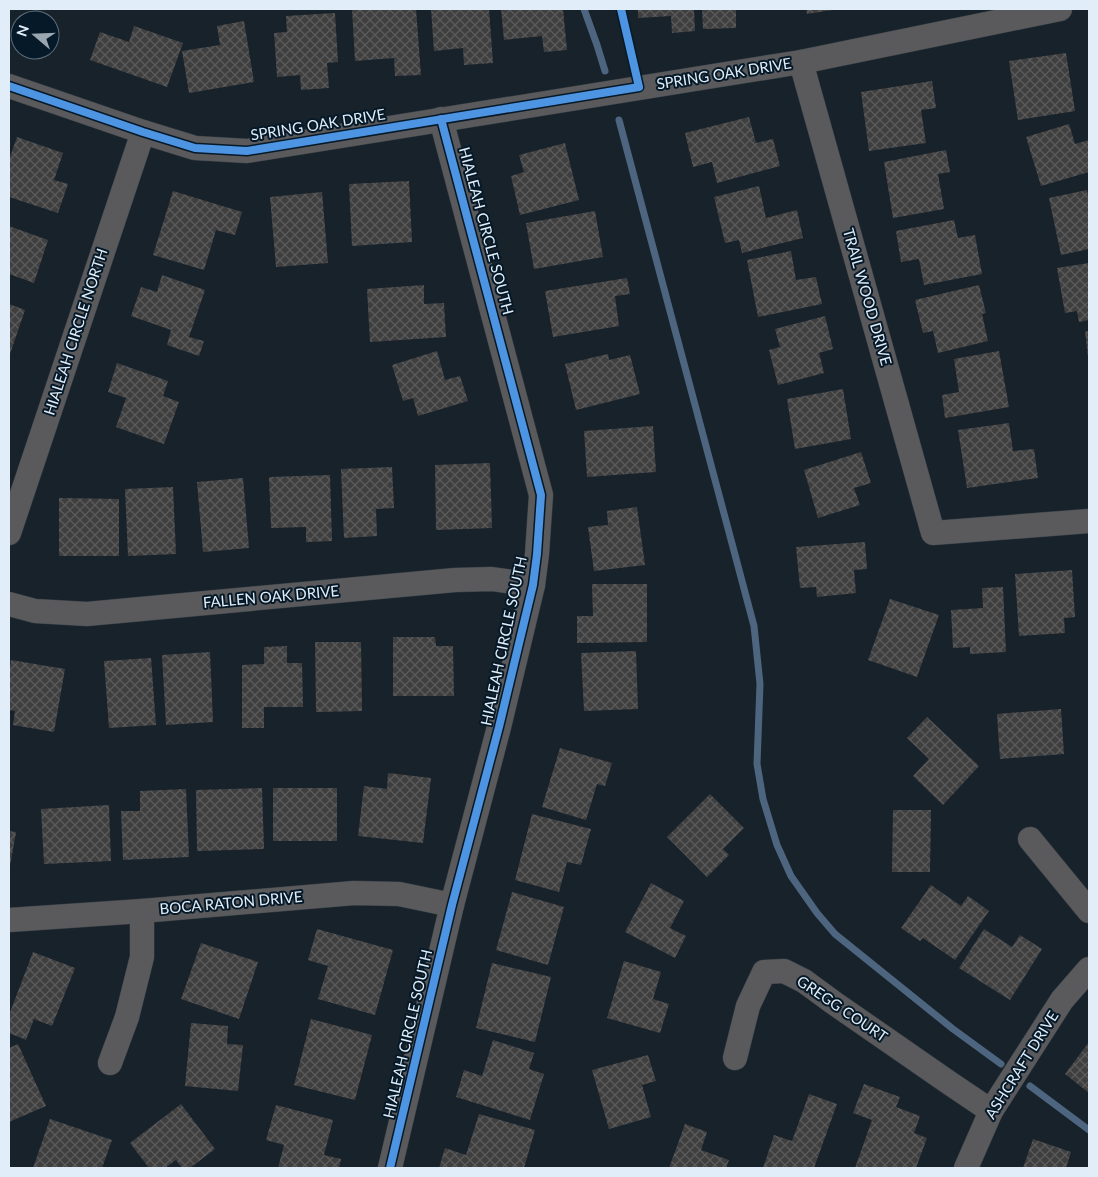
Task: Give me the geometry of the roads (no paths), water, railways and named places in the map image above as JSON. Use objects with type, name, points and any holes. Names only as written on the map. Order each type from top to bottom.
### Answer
[{"type":"street","name":"SPRING OAK DRIVE","points":[[9,86],[195,148],[247,151],[800,62],[1060,9]]},
{"type":"street","name":"TRAIL WOOD DRIVE","points":[[800,62],[933,533],[1089,521]]},
{"type":"street","name":"HIALEAH CIRCLE SOUTH","points":[[390,1168],[452,905],[534,585],[541,495],[441,119]]},
{"type":"street","name":"HIALEAH CIRCLE NORTH","points":[[9,532],[143,132]]},
{"type":"street","name":"FALLEN OAK DRIVE","points":[[9,604],[35,611],[87,614],[455,580],[492,579],[534,585]]},
{"type":"street","points":[[1030,839],[1089,911]]},
{"type":"street","name":"BOCA RATON DRIVE","points":[[9,920],[354,893],[399,894],[452,905]]},
{"type":"street","points":[[110,1063],[127,1016],[142,957],[142,910]]},
{"type":"street","name":"ASHCRAFT DRIVE","points":[[966,1168],[991,1111],[1062,1000],[1089,969]]},
{"type":"street","name":"GREGG COURT","points":[[735,1058],[748,1006],[764,972],[784,971],[804,981],[991,1111]]},
{"type":"waterway","points":[[584,9],[605,71]]},
{"type":"waterway","points":[[619,120],[754,626],[760,684],[757,764],[763,799],[777,845],[791,876],[817,913],[835,934],[953,1029],[1001,1064]]},
{"type":"waterway","points":[[1030,1086],[1089,1130]]}]
